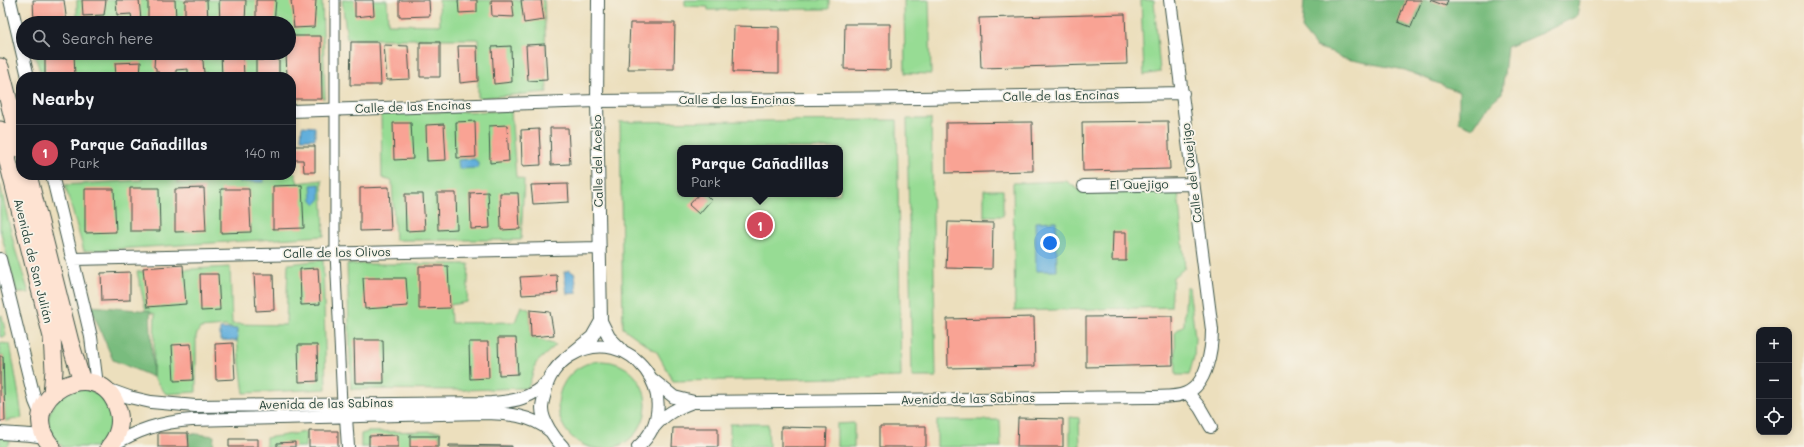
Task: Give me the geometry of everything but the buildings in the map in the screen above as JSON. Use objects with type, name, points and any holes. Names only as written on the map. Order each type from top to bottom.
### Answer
[{"type":"main road","points":[[0,67],[16,129]]},
{"type":"main road","name":"Avenida de San Julián","points":[[0,130],[52,337],[54,370],[52,394]]},
{"type":"main road","name":"Avenida de San Julián","points":[[29,180],[70,342],[93,384]]},
{"type":"main road","points":[[49,442],[42,428],[42,418],[44,407],[52,394],[64,385],[93,384],[112,398],[119,413],[119,430],[110,447]]},
{"type":"street","points":[[10,0],[16,26]]},
{"type":"street","points":[[335,0],[335,253],[342,404]]},
{"type":"street","name":"Calle del Acebo","points":[[598,0],[597,101],[601,321],[609,337],[624,352]]},
{"type":"street","name":"Calle del Quejigo","points":[[1170,0],[1212,330],[1211,354],[1202,376],[1195,387],[1188,393]]},
{"type":"street","points":[[24,60],[27,72]]},
{"type":"street","name":"Calle de las Encinas","points":[[296,111],[597,101],[920,98],[1183,93]]},
{"type":"street","points":[[53,180],[73,259],[90,338],[93,384]]},
{"type":"street","name":"El Quejigo","points":[[1084,186],[1193,184]]},
{"type":"street","name":"Calle de los Olivos","points":[[73,259],[600,248]]},
{"type":"street","points":[[0,259],[35,401],[42,418]]},
{"type":"street","points":[[563,447],[550,431],[542,408],[548,381],[565,359],[592,337],[601,321]]},
{"type":"street","points":[[565,359],[582,350],[608,347],[624,352],[641,364],[652,380],[658,404],[652,429]]},
{"type":"street","name":"Avenida de las Sabinas","points":[[652,380],[674,397],[694,402],[1149,397],[1188,393]]},
{"type":"street","name":"Avenida de las Sabinas","points":[[93,384],[129,397],[176,405],[194,406],[502,402],[537,392],[548,381]]},
{"type":"street","points":[[1188,393],[1200,408],[1211,427]]},
{"type":"street","name":"Avenida de las Sabinas","points":[[638,447],[660,419],[670,412],[694,402]]},
{"type":"street","name":"Avenida de las Sabinas","points":[[110,447],[141,430],[174,421],[482,413],[502,414],[537,422],[550,431]]},
{"type":"street","points":[[346,417],[348,447]]},
{"type":"street","points":[[0,433],[31,434],[49,442]]},
{"type":"green space","points":[[77,0],[322,0],[325,98],[296,99],[296,72],[40,72],[36,60],[296,60],[296,16],[77,16]]},
{"type":"green space","points":[[342,0],[387,0],[388,24],[440,25],[439,0],[544,0],[547,92],[478,98],[478,39],[347,39]]},
{"type":"green space","points":[[685,0],[829,0],[829,9],[708,10],[708,7],[685,6]]},
{"type":"green space","points":[[904,0],[929,0],[931,74],[905,73]]},
{"type":"green space","points":[[1141,0],[1154,0],[1160,72],[1144,75]]},
{"type":"green space","points":[[1304,0],[1580,0],[1577,16],[1533,37],[1507,47],[1502,93],[1489,104],[1473,128],[1459,122],[1459,92],[1405,70],[1341,58],[1332,52],[1316,47],[1302,30]]},
{"type":"green space","points":[[511,111],[516,177],[524,180],[521,240],[395,240],[392,181],[382,178],[381,113]]},
{"type":"green space","points":[[907,119],[931,119],[936,377],[912,377]]},
{"type":"green space","points":[[897,120],[901,377],[673,381],[657,352],[623,328],[620,122]]},
{"type":"green space","points":[[296,178],[298,183],[322,180],[324,236],[84,251],[65,185],[142,180],[178,180],[178,183],[212,182],[211,180],[296,180]]},
{"type":"green space","points":[[1066,181],[1082,192],[1178,192],[1185,268],[1173,277],[1171,307],[1015,311],[1013,183]]},
{"type":"green space","points":[[0,185],[15,249],[29,293],[17,293],[0,229]]},
{"type":"green space","points":[[984,190],[1003,190],[1003,216],[984,216]]},
{"type":"green space","points":[[323,260],[326,389],[244,393],[237,341],[238,330],[225,326],[200,328],[196,336],[196,392],[166,394],[153,377],[155,314],[146,311],[137,272],[230,267],[232,324],[286,325],[288,264]]},
{"type":"green space","points":[[347,264],[469,264],[467,302],[450,305],[451,323],[515,322],[521,306],[530,310],[531,337],[556,345],[536,363],[528,388],[462,390],[351,389]]},
{"type":"green space","points":[[1186,287],[1189,287],[1195,337],[1194,357],[1189,375],[1176,375],[1175,332],[1184,325]]},
{"type":"green space","points":[[90,306],[150,311],[153,377],[113,360]]},
{"type":"green space","points":[[2,315],[6,336],[0,337],[0,316]]},
{"type":"green space","points":[[0,343],[10,344],[22,418],[5,421],[3,356],[0,356]]},
{"type":"green space","points":[[594,362],[610,362],[626,369],[633,374],[638,381],[645,397],[645,413],[638,429],[633,436],[626,441],[610,448],[594,448],[578,441],[571,436],[566,429],[559,413],[559,397],[566,381],[571,374],[578,369]]},
{"type":"green space","points":[[83,387],[105,397],[114,420],[105,442],[99,447],[63,447],[57,441],[50,429],[48,420],[49,415],[60,395]]},
{"type":"green space","points":[[1070,417],[1079,418],[1080,447],[1070,447]]},
{"type":"green space","points":[[937,420],[1000,420],[1001,447],[937,447]]},
{"type":"green space","points":[[854,423],[854,447],[837,447],[837,424]]},
{"type":"green space","points":[[730,424],[768,424],[769,447],[730,447]]},
{"type":"green space","points":[[440,431],[440,447],[361,447],[361,434],[368,432]]},
{"type":"green space","points":[[306,432],[305,447],[266,447],[266,438]]},
{"type":"green space","points":[[188,433],[214,436],[213,447],[189,447]]},
{"type":"green space","points":[[0,437],[11,439],[6,447],[0,447]]},
{"type":"water","points":[[302,126],[315,127],[315,139],[301,139]]},
{"type":"water","points":[[474,159],[478,162],[478,168],[459,169],[458,160]]},
{"type":"water","points":[[239,180],[264,180],[264,182],[239,182]]},
{"type":"water","points":[[320,184],[320,200],[316,204],[312,200],[311,185]]},
{"type":"water","points":[[1056,221],[1057,271],[1036,271],[1035,222]]},
{"type":"water","points":[[569,270],[575,274],[577,293],[567,294],[564,272]]},
{"type":"water","points":[[220,329],[238,329],[237,341],[220,340]]},
{"type":"place","name":"Parque Cañadillas","points":[[760,225]]}]
